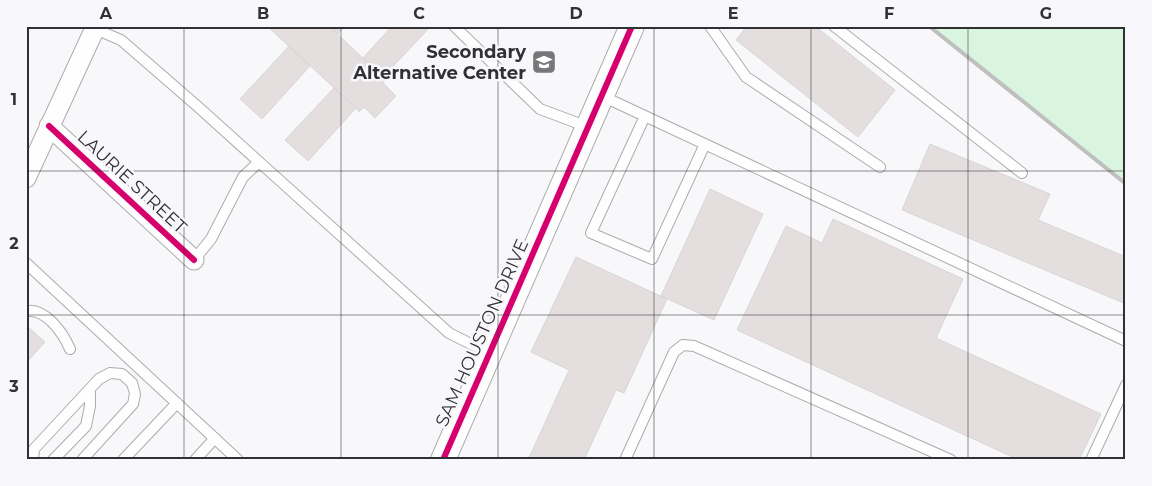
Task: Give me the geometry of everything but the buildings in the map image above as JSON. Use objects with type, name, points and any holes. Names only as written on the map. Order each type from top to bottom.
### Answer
[{"type":"street","name":"SAM HOUSTON DRIVE","points":[[443,460],[632,26]]},
{"type":"street","points":[[28,170],[95,28]]},
{"type":"street","name":"LAURIE STREET","points":[[49,126],[194,260]]},
{"type":"lane","points":[[454,26],[540,109],[588,127]]},
{"type":"lane","points":[[710,26],[746,77],[880,167]]},
{"type":"lane","points":[[834,26],[1022,173]]},
{"type":"lane","points":[[95,28],[121,40],[449,333],[489,353]]},
{"type":"lane","points":[[602,96],[1126,341]]},
{"type":"lane","points":[[645,116],[591,232],[652,259],[705,144]]},
{"type":"lane","points":[[194,260],[211,239],[243,177],[259,162]]},
{"type":"lane","points":[[26,263],[238,460]]},
{"type":"lane","points":[[26,311],[31,310],[48,319],[60,331],[70,349]]},
{"type":"lane","points":[[626,460],[674,352],[684,345],[694,346],[951,460]]},
{"type":"lane","points":[[33,460],[34,449],[99,379],[110,373],[122,374],[132,383],[135,394],[133,404],[82,460]]},
{"type":"lane","points":[[1091,460],[1126,385]]},
{"type":"lane","points":[[53,460],[86,426],[90,406],[90,389]]},
{"type":"lane","points":[[123,460],[177,403]]},
{"type":"lane","points":[[195,460],[215,438]]},
{"type":"green space","points":[[928,26],[1126,26],[1126,185]]},
{"type":"railway","points":[[929,26],[1126,184]]},
{"type":"cycle path","points":[[443,460],[632,26]]},
{"type":"cycle path","points":[[49,126],[194,260]]},
{"type":"place","name":"Secondary Alternative Center","points":[[544,62]]}]
